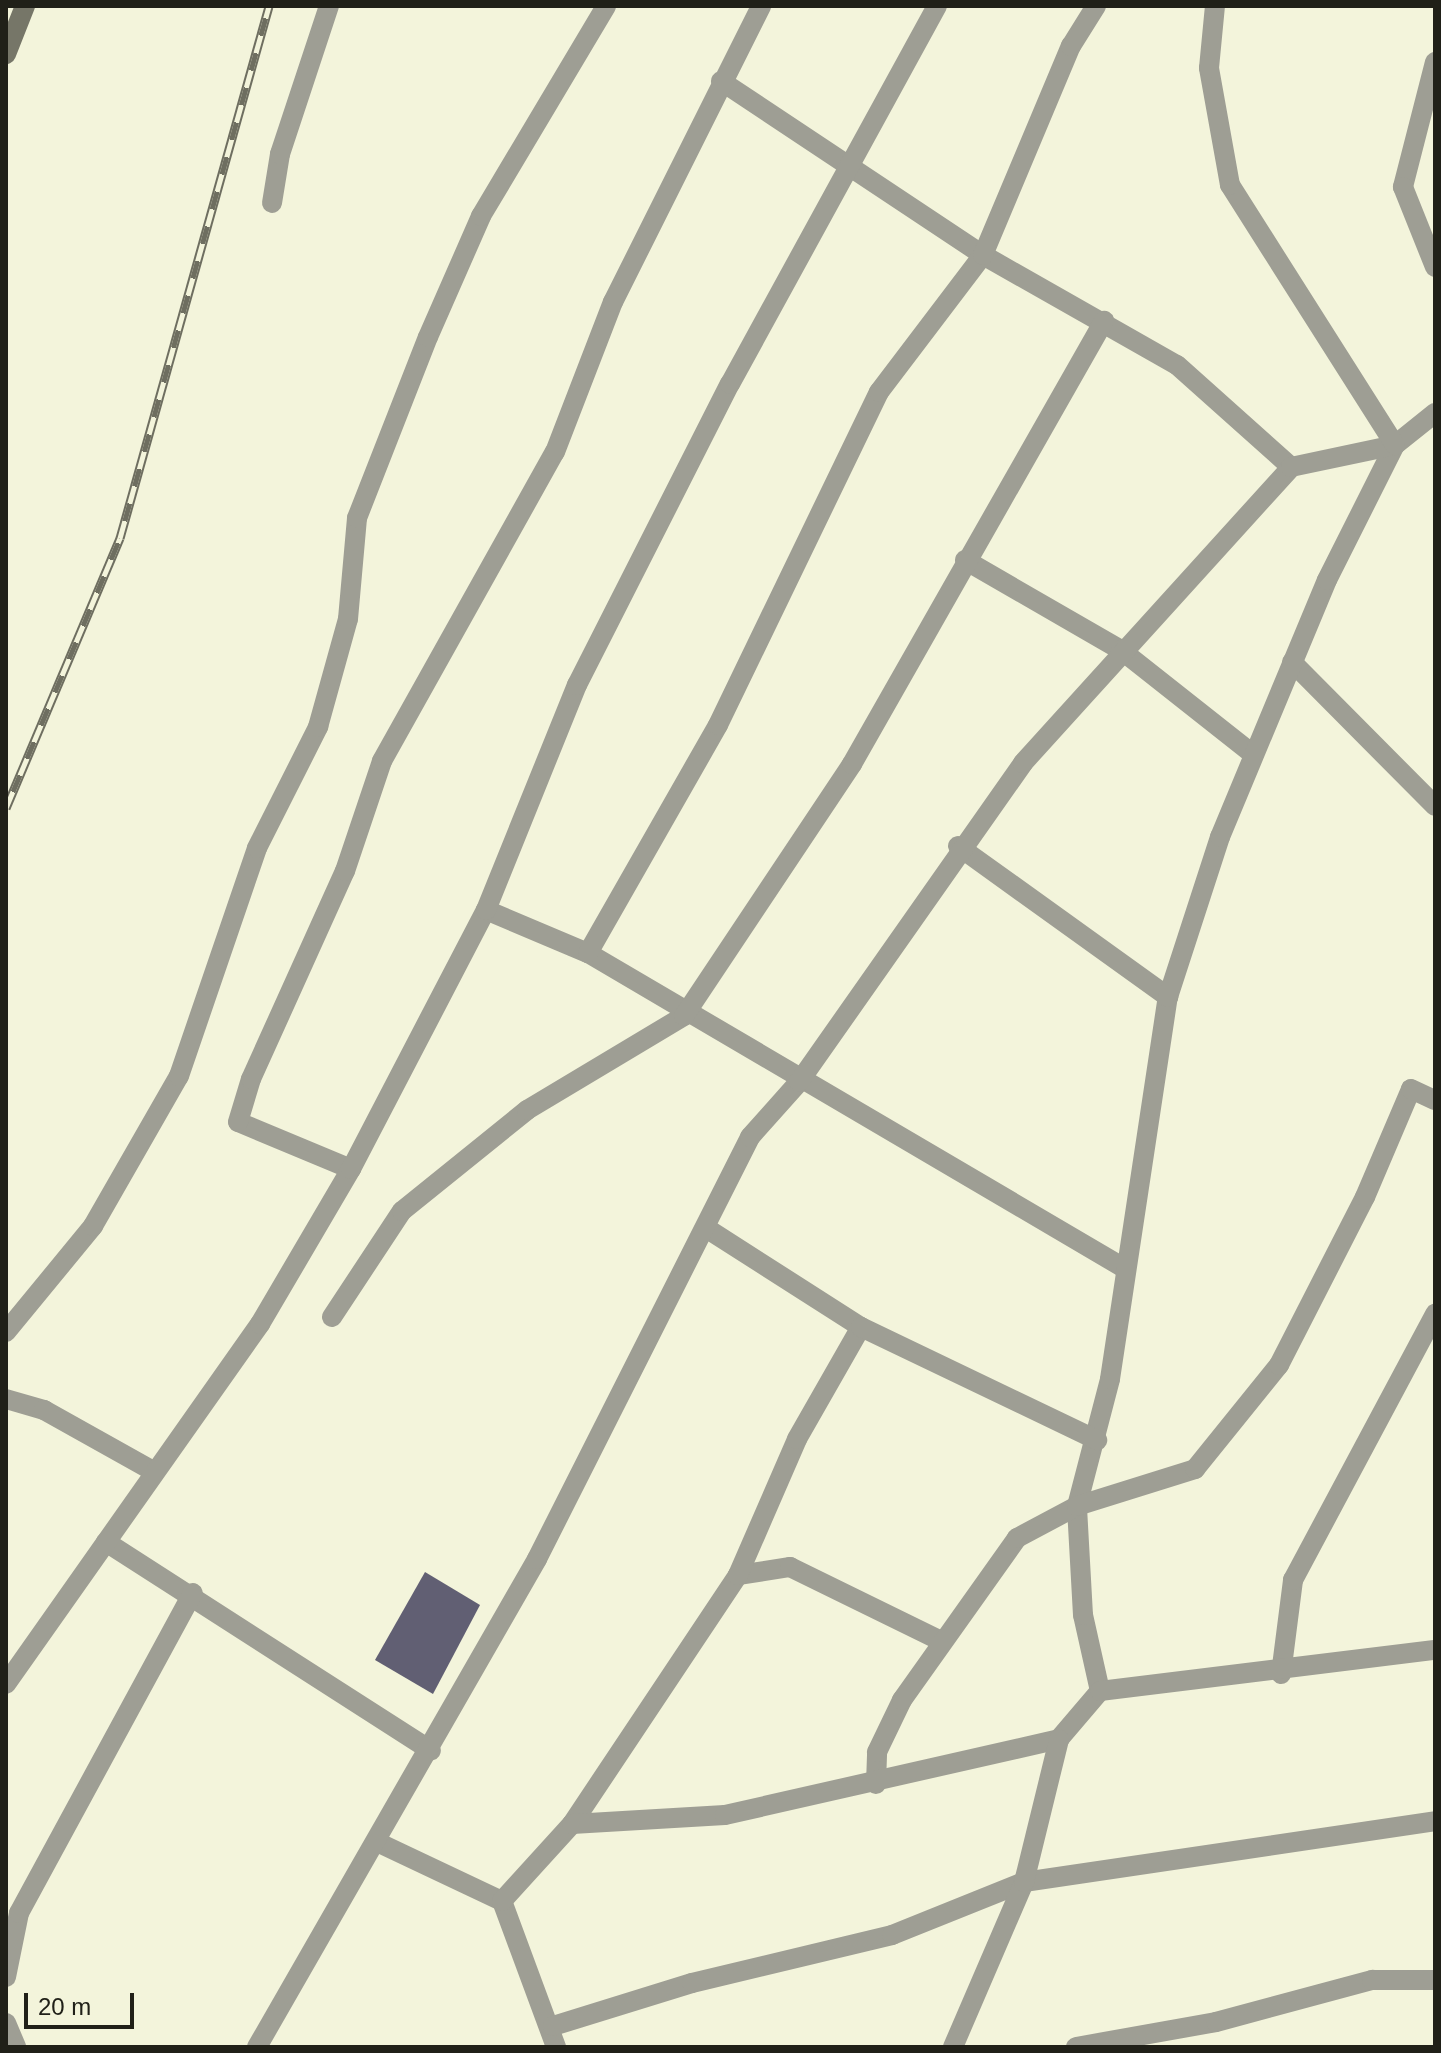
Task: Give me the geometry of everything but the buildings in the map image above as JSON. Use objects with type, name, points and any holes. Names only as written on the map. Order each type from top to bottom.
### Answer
[{"type":"street","points":[[6,54],[25,6]]},
{"type":"street","points":[[272,203],[280,154],[329,6]]},
{"type":"street","points":[[6,1332],[93,1226],[179,1076],[257,848],[318,727],[348,619],[357,518],[428,337],[481,216],[606,6]]},
{"type":"street","points":[[351,1169],[238,1122],[251,1079],[345,871],[382,761],[555,452],[613,302],[761,6]]},
{"type":"street","points":[[6,1684],[260,1324],[351,1169],[486,910],[577,685],[730,384],[937,6]]},
{"type":"street","points":[[588,953],[718,725],[879,392],[983,255],[1071,46],[1096,6]]},
{"type":"street","points":[[1215,6],[1209,68],[1230,185],[1395,445]]},
{"type":"street","points":[[1435,62],[1403,187],[1435,267]]},
{"type":"street","points":[[721,81],[983,255],[1177,365],[1291,467]]},
{"type":"street","points":[[332,1317],[402,1211],[527,1110],[684,1016],[852,764],[965,560],[1104,321]]},
{"type":"street","points":[[1100,1691],[1083,1615],[1077,1506],[1097,1440],[1168,997],[1254,755],[1292,662],[1395,445],[1435,413]]},
{"type":"street","points":[[257,2047],[431,1751],[706,1228],[750,1137],[799,1082],[958,846],[1121,650],[1291,467],[1395,445]]},
{"type":"street","points":[[965,560],[1121,650],[1254,755]]},
{"type":"street","points":[[1292,662],[1435,806]]},
{"type":"street","points":[[958,846],[1168,997]]},
{"type":"street","points":[[486,910],[588,953],[684,1016],[1124,1268]]},
{"type":"street","points":[[876,1784],[877,1752],[939,1640],[1017,1538],[1077,1506],[1195,1469],[1279,1365],[1411,1089],[1435,1100]]},
{"type":"street","points":[[706,1228],[861,1327],[1097,1440]]},
{"type":"street","points":[[1281,1674],[1293,1580],[1435,1314]]},
{"type":"street","points":[[502,1901],[572,1824],[738,1575],[797,1439],[861,1327]]},
{"type":"street","points":[[6,1399],[44,1410],[155,1472]]},
{"type":"street","points":[[106,1542],[193,1593],[431,1751]]},
{"type":"street","points":[[738,1575],[790,1567],[939,1640]]},
{"type":"street","points":[[6,1977],[19,1913],[193,1593]]},
{"type":"street","points":[[953,2047],[1024,1882],[1059,1739],[1100,1691],[1281,1674],[1435,1650]]},
{"type":"street","points":[[572,1824],[725,1815],[876,1784],[1059,1739]]},
{"type":"street","points":[[553,2026],[692,1983],[892,1935],[1024,1882],[1435,1821]]},
{"type":"street","points":[[377,1842],[502,1901],[553,2026],[556,2047]]},
{"type":"street","points":[[1076,2047],[1216,2022],[1372,1980],[1435,1980]]},
{"type":"street","points":[[6,2023],[16,2047]]},
{"type":"railway","points":[[6,808],[120,538],[269,6]]}]
